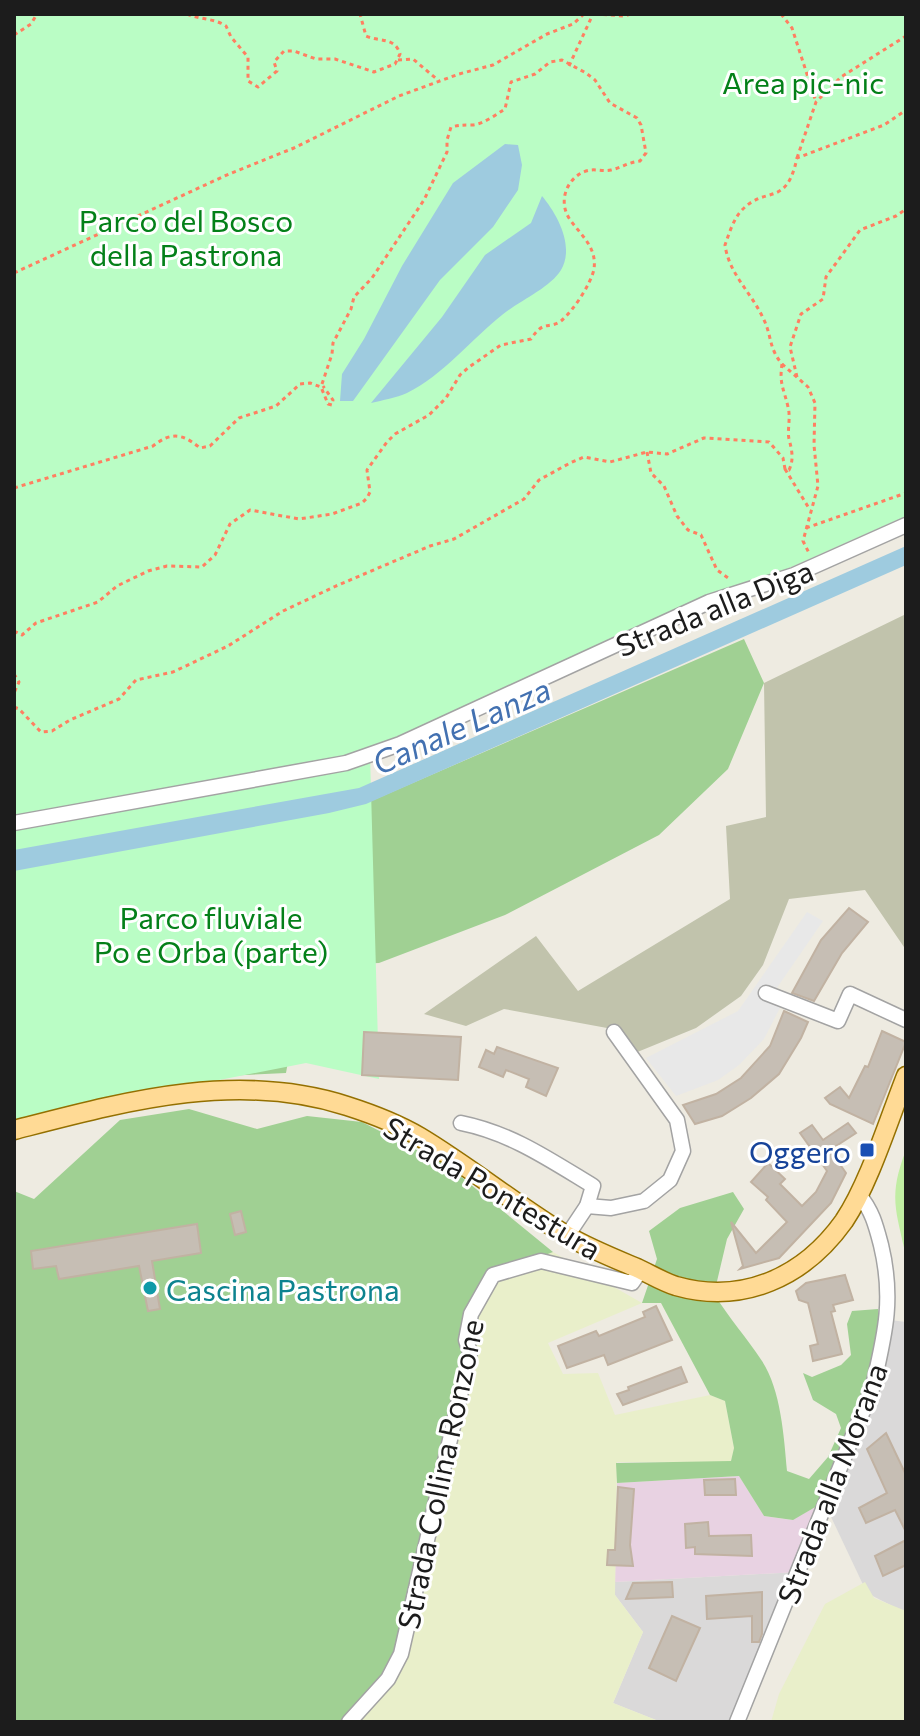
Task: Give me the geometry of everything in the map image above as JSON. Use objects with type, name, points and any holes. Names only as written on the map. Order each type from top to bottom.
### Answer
[{"type":"main road","name":"Strada Pontestura","points":[[14,1130],[130,1101],[176,1093],[289,1092],[347,1105],[418,1136],[567,1236],[674,1285],[707,1291],[744,1291],[778,1280],[808,1261],[846,1219],[859,1195],[906,1076]]},
{"type":"street","name":"Strada alla Diga","points":[[14,823],[346,763],[413,738],[709,602],[815,566],[906,525]]},
{"type":"street","points":[[766,993],[838,1021],[850,994],[906,1020]]},
{"type":"street","points":[[587,1206],[611,1208],[644,1201],[670,1180],[683,1151],[677,1120],[614,1032]]},
{"type":"street","points":[[461,1123],[518,1140],[593,1186],[587,1206],[567,1236]]},
{"type":"street","name":"Strada alla Morana","points":[[737,1722],[876,1372],[886,1328],[889,1295],[877,1230],[867,1204],[859,1195]]},
{"type":"street","name":"Strada Collina Ronzone","points":[[349,1722],[388,1679],[401,1654],[470,1352],[466,1340],[471,1314],[493,1275],[541,1261],[632,1283],[641,1270]]},
{"type":"path","points":[[14,35],[31,24],[37,14]]},
{"type":"path","points":[[187,14],[203,21],[215,20],[226,26],[248,57],[248,81],[258,87],[277,71],[274,62],[284,51],[316,59],[335,59],[374,72],[395,64],[400,54],[398,47],[392,42],[366,36],[360,14]]},
{"type":"path","points":[[14,273],[218,179],[294,148],[399,96],[493,65],[547,34],[573,24],[584,14]]},
{"type":"path","points":[[569,66],[594,14],[631,14]]},
{"type":"path","points":[[781,14],[792,28],[816,102]]},
{"type":"path","points":[[815,566],[803,541],[818,486],[814,445],[815,403],[808,387],[772,351],[765,321],[732,272],[725,245],[742,210],[754,202],[780,193],[792,179],[816,102],[841,77],[906,36]]},
{"type":"path","points":[[398,60],[413,59],[439,81]]},
{"type":"path","points":[[14,488],[153,446],[167,436],[181,435],[200,448],[210,446],[239,418],[276,406],[300,384],[322,387],[333,343],[354,297],[380,267],[424,200],[447,152],[451,127],[474,125],[505,109],[511,82],[535,74],[550,62],[562,60],[595,80],[610,103],[637,118],[646,153],[640,161],[611,170],[587,170],[566,185],[570,220],[592,249],[594,267],[585,291],[561,321],[545,324],[533,337],[501,345],[488,352],[460,375],[446,398],[429,415],[395,434],[367,470],[370,492],[362,503],[312,519],[285,518],[250,510],[230,524],[215,555],[202,567],[167,566],[148,571],[117,586],[98,602],[36,623],[22,635],[14,631]]},
{"type":"path","points":[[797,158],[884,125],[906,110]]},
{"type":"path","points":[[797,377],[790,347],[801,314],[823,299],[826,277],[860,230],[906,209]]},
{"type":"path","points":[[782,364],[779,381],[789,408],[792,446],[792,467],[785,469]]},
{"type":"path","points":[[14,707],[41,732],[52,731],[119,699],[136,680],[173,672],[228,646],[283,611],[430,546],[454,539],[524,499],[539,480],[584,457],[610,462],[647,452],[667,454],[704,438],[769,442],[783,458],[785,469],[812,512]]},
{"type":"path","points":[[647,452],[651,473],[664,486],[677,516],[688,530],[701,535],[717,570],[727,579],[753,588]]},
{"type":"path","points":[[806,528],[906,493]]},
{"type":"path","points":[[14,674],[19,682],[14,693]]},
{"type":"shaded area","points":[[906,614],[906,950],[865,890],[789,899],[763,965],[741,996],[696,1028],[635,1053],[607,1028],[504,1009],[466,1026],[424,1014],[536,936],[578,991],[730,899],[726,826],[766,817],[764,683]]},
{"type":"shaded area","points":[[807,912],[823,921],[772,995],[783,1002],[764,1039],[739,1065],[718,1080],[676,1096],[646,1058],[738,1011]]},
{"type":"shaded area","points":[[553,1252],[642,1303],[548,1343],[563,1374],[598,1373],[615,1415],[710,1395],[725,1401],[734,1448],[731,1462],[617,1462],[615,1595],[643,1632],[613,1703],[661,1722],[347,1722],[484,1279]]},
{"type":"shaded area","points":[[890,1320],[906,1322],[906,1613],[867,1593],[824,1502]]},
{"type":"shaded area","points":[[739,1476],[764,1516],[792,1520],[824,1502],[798,1572],[615,1582],[617,1483]]},
{"type":"shaded area","points":[[798,1572],[738,1722],[661,1722],[613,1703],[643,1632],[615,1595],[615,1582]]},
{"type":"shaded area","points":[[865,1582],[874,1598],[906,1611],[906,1722],[771,1722],[779,1694],[825,1604]]},
{"type":"green space","points":[[14,14],[906,14],[906,516],[370,754],[379,1079],[306,1063],[194,1085],[14,1129]]},
{"type":"green space","points":[[744,639],[764,683],[728,769],[659,835],[505,915],[379,963],[305,966],[286,1073],[181,1078],[332,818]]},
{"type":"green space","points":[[189,1109],[257,1129],[307,1116],[362,1122],[448,1166],[553,1252],[484,1279],[401,1655],[347,1722],[14,1722],[14,1191],[34,1199],[120,1120]]},
{"type":"green space","points":[[906,1150],[906,1256],[895,1192]]},
{"type":"green space","points":[[733,1192],[744,1209],[727,1239],[714,1294],[756,1353],[774,1386],[787,1471],[809,1479],[828,1457],[841,1428],[836,1414],[813,1400],[803,1373],[812,1377],[841,1365],[851,1355],[847,1324],[852,1311],[878,1309],[882,1332],[873,1386],[824,1502],[793,1520],[764,1516],[739,1476],[617,1483],[616,1463],[731,1461],[734,1448],[725,1401],[710,1395],[661,1303],[642,1303],[657,1259],[649,1231],[680,1208]]},
{"type":"water","points":[[505,144],[518,145],[522,165],[518,190],[493,227],[440,280],[353,401],[340,401],[342,374],[453,183]]},
{"type":"water","points":[[542,196],[558,221],[565,241],[565,261],[556,277],[502,315],[420,386],[403,395],[371,403],[442,317],[485,255],[531,223]]},
{"type":"water","points":[[906,546],[906,565],[366,804],[14,871],[14,850],[359,788]]},
{"type":"building","points":[[849,908],[868,922],[842,953],[814,1001],[792,993],[821,940]]},
{"type":"building","points":[[784,1011],[808,1022],[779,1074],[751,1098],[722,1116],[695,1124],[683,1105],[716,1094],[741,1078],[770,1046]]},
{"type":"building","points":[[882,1031],[906,1042],[873,1124],[830,1104],[825,1098],[840,1087],[849,1098],[865,1066],[868,1067]]},
{"type":"building","points":[[364,1032],[461,1037],[458,1080],[362,1075]]},
{"type":"building","points":[[497,1047],[558,1068],[546,1096],[526,1087],[529,1079],[506,1070],[503,1077],[479,1067],[486,1050],[494,1054]]},
{"type":"building","points":[[848,1123],[856,1133],[830,1150],[846,1173],[831,1203],[779,1258],[740,1269],[743,1266],[731,1222],[756,1253],[787,1222],[766,1200],[768,1197],[751,1182],[768,1163],[785,1179],[780,1184],[802,1206],[816,1192],[827,1171],[800,1133],[812,1125],[823,1140]]},
{"type":"building","points":[[241,1211],[246,1232],[235,1235],[230,1214]]},
{"type":"building","points":[[197,1224],[201,1253],[152,1261],[160,1309],[148,1311],[139,1266],[59,1279],[56,1266],[33,1269],[31,1251]]},
{"type":"building","points":[[845,1275],[853,1300],[833,1305],[835,1311],[831,1312],[842,1354],[813,1361],[810,1346],[818,1344],[808,1303],[799,1300],[796,1291],[806,1283]]},
{"type":"building","points":[[656,1306],[672,1340],[608,1365],[604,1355],[567,1368],[558,1346],[596,1331],[599,1336],[645,1317],[643,1312]]},
{"type":"building","points":[[681,1367],[687,1382],[623,1405],[617,1394],[629,1390],[628,1387]]},
{"type":"building","points":[[886,1433],[906,1475],[906,1532],[895,1510],[866,1523],[859,1508],[887,1493],[867,1449]]},
{"type":"building","points":[[735,1479],[736,1495],[705,1495],[704,1480]]},
{"type":"building","points":[[618,1487],[634,1489],[630,1545],[633,1566],[607,1565],[608,1550],[615,1550]]},
{"type":"building","points":[[708,1522],[709,1536],[751,1535],[752,1556],[695,1554],[695,1547],[686,1548],[685,1524]]},
{"type":"building","points":[[906,1540],[906,1565],[883,1576],[875,1556]]},
{"type":"building","points":[[672,1582],[673,1597],[626,1599],[633,1583]]},
{"type":"building","points":[[762,1592],[762,1634],[759,1642],[752,1642],[752,1616],[707,1619],[706,1596]]},
{"type":"building","points":[[672,1616],[700,1628],[676,1681],[649,1668]]},
{"type":"place","name":"Oggero","points":[[867,1150]]},
{"type":"place","name":"Cascina Pastrona","points":[[150,1288]]},
{"type":"park label","name":"Area pic-nic","points":[[803,81]]},
{"type":"park label","name":"Parco del Bosco della Pastrona","points":[[186,236]]},
{"type":"park label","name":"Parco fluviale Po e Orba (parte)","points":[[211,933]]},
{"type":"water label","name":"Canale Lanza","points":[[461,725]]}]
